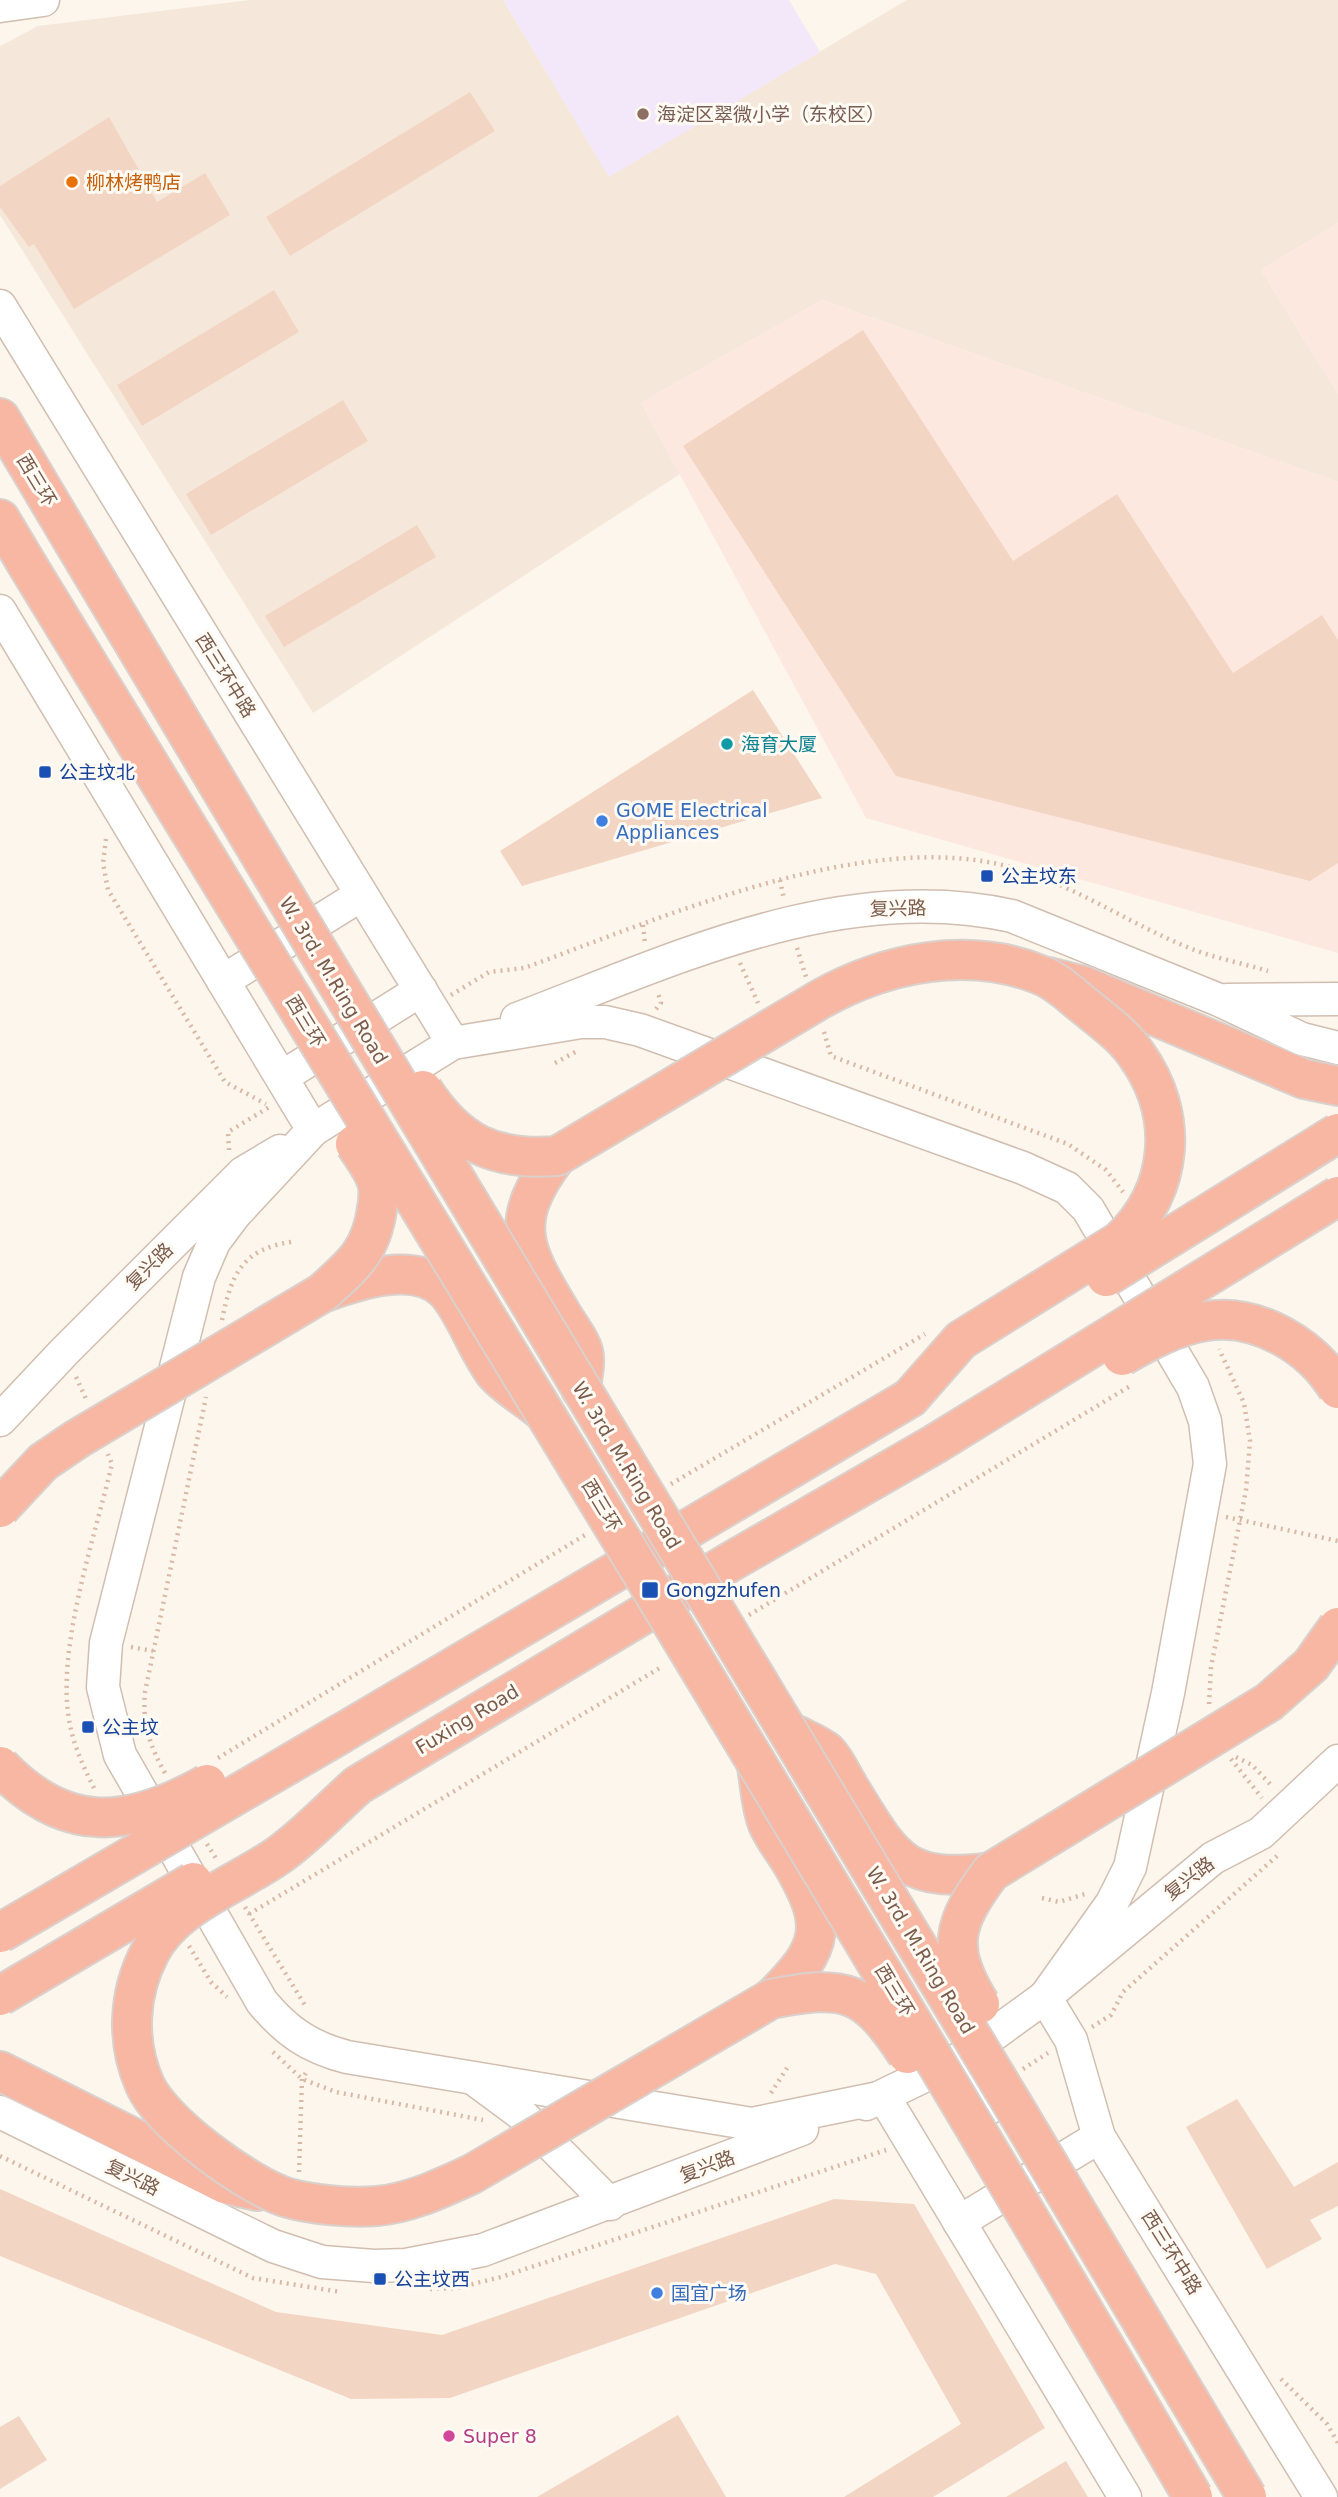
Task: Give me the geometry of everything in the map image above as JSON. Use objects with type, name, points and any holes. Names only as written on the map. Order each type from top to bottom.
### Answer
[{"type":"highway","name":"西三环","points":[[0,418],[73,541]]},
{"type":"highway","name":"西三环","points":[[0,519],[755,1757],[966,2067],[1193,2497]]},
{"type":"highway","name":"W. 3rd. M.Ring Road","points":[[73,541],[363,1031],[790,1732],[966,2067],[1247,2497]]},
{"type":"highway","points":[[581,1390],[584,1352],[529,1258],[525,1240],[529,1206],[538,1181],[557,1156],[819,1000],[863,978],[911,964],[957,961],[998,964],[1084,986],[1304,1079],[1338,1086]]},
{"type":"highway","points":[[910,1398],[961,1340],[1120,1241],[1138,1225],[1158,1188],[1164,1165],[1165,1127],[1148,1072],[1135,1052],[1114,1030],[1046,976]]},
{"type":"highway","points":[[363,1031],[396,1047],[450,1127],[493,1152],[526,1159],[557,1156]]},
{"type":"highway","points":[[321,1293],[366,1249],[374,1231],[379,1193],[373,1174],[328,1098],[327,1055]]},
{"type":"highway","points":[[0,1933],[910,1398],[1338,1133]]},
{"type":"highway","points":[[935,1444],[1338,1196]]},
{"type":"highway","points":[[0,1508],[43,1462],[77,1439],[321,1293],[375,1276],[403,1275],[428,1281],[445,1290],[496,1374],[549,1417]]},
{"type":"highway","points":[[935,1444],[1007,1425],[1146,1343],[1179,1328],[1208,1321],[1240,1322],[1271,1330],[1310,1356],[1329,1374],[1338,1389]]},
{"type":"highway","name":"Fuxing Road","points":[[0,1996],[732,1561],[935,1444]]},
{"type":"highway","points":[[790,1732],[827,1752],[888,1850],[904,1863],[932,1873],[960,1876],[991,1872],[1269,1702],[1311,1665],[1338,1627]]},
{"type":"highway","points":[[0,1766],[17,1784],[45,1802],[82,1815],[118,1818],[169,1805],[249,1761],[342,1733]]},
{"type":"highway","points":[[0,2071],[225,2184],[287,2197],[376,2206],[432,2192],[472,2174],[771,1999],[800,1971],[810,1955],[816,1921],[814,1904],[768,1823],[755,1757]]},
{"type":"highway","points":[[287,2197],[214,2155],[163,2112],[145,2086],[136,2056],[131,2028],[132,2003],[149,1953],[169,1926],[279,1854],[358,1785]]},
{"type":"highway","points":[[771,1999],[812,1991],[843,1993],[868,2004],[884,2018],[907,2054],[966,2067],[984,2011],[962,1974],[956,1955],[965,1913],[991,1872]]},
{"type":"street","points":[[0,6],[43,0]]},
{"type":"street","name":"西三环中路","points":[[0,306],[453,1043]]},
{"type":"street","points":[[0,611],[313,1130]]},
{"type":"street","points":[[223,981],[361,895]]},
{"type":"street","name":"复兴路","points":[[453,1043],[789,922],[875,908],[978,909],[1012,916],[1219,1000],[1302,1039],[1338,1048]]},
{"type":"street","points":[[282,1077],[421,990]]},
{"type":"street","points":[[1219,1000],[1338,999]]},
{"type":"street","points":[[1045,1997],[1112,1903],[1130,1867],[1168,1693],[1210,1464],[1205,1421],[1193,1387],[1088,1209],[1067,1188],[1046,1177],[920,1128],[625,1026],[581,1022],[453,1043],[313,1130],[235,1214],[214,1242],[198,1277],[106,1643],[103,1687],[110,1727],[130,1775],[262,2002],[281,2025],[301,2041],[322,2050],[474,2080],[752,2124],[884,2097],[1125,2497]]},
{"type":"street","name":"复兴路","points":[[0,1420],[243,1173],[313,1130]]},
{"type":"street","name":"复兴路","points":[[0,2112],[274,2246],[322,2262],[406,2265],[483,2250],[966,2067],[1045,1997],[1213,1858],[1261,1833],[1338,1761]]},
{"type":"street","name":"西三环中路","points":[[1045,1997],[1071,2040],[1100,2137],[1321,2497]]},
{"type":"street","points":[[966,2067],[989,2108]]},
{"type":"street","points":[[474,2080],[520,2113],[610,2204]]},
{"type":"street","points":[[959,2222],[1100,2137]]},
{"type":"path","points":[[111,796],[103,863],[108,890],[114,901],[225,1083],[313,1130]]},
{"type":"path","points":[[717,901],[780,880],[839,867],[920,857],[975,859],[1046,878],[1197,951],[1279,975]]},
{"type":"path","points":[[875,1071],[1068,1144],[1106,1170],[1130,1204]]},
{"type":"path","points":[[666,1487],[928,1332]]},
{"type":"path","points":[[1210,1708],[1211,1667],[1250,1464],[1248,1422],[1237,1383],[1212,1337]]},
{"type":"path","points":[[743,1618],[1124,1390]]},
{"type":"path","points":[[1241,1520],[1338,1541]]},
{"type":"path","points":[[212,1761],[594,1530]]},
{"type":"path","points":[[249,1914],[673,1660]]},
{"type":"path","points":[[1230,1751],[1252,1765],[1290,1806]]},
{"type":"path","points":[[0,2156],[253,2278],[333,2292]]},
{"type":"shaded area","points":[[250,0],[503,0],[609,176],[907,0],[1338,0],[1338,223],[1261,270],[1338,394],[1338,482],[822,300],[641,403],[680,474],[313,713],[0,215],[0,46],[38,26]]},
{"type":"shaded area","name":"海淀区翠微小学（东校区）","points":[[503,0],[789,0],[820,52],[609,177]]},
{"type":"shaded area","points":[[1338,223],[1338,394],[1261,270]]},
{"type":"shaded area","points":[[822,300],[1338,482],[1338,953],[866,818],[641,403]]},
{"type":"building","points":[[470,92],[495,131],[290,256],[266,217]]},
{"type":"building","points":[[109,117],[157,202],[205,173],[230,215],[74,309],[34,244],[29,247],[0,207],[0,186]]},
{"type":"building","points":[[274,290],[299,332],[142,426],[117,385]]},
{"type":"building","points":[[863,330],[1013,561],[1117,494],[1233,673],[1322,615],[1338,640],[1338,863],[1310,881],[896,776],[683,446]]},
{"type":"building","points":[[343,400],[368,441],[211,535],[186,494]]},
{"type":"building","points":[[417,525],[436,557],[284,647],[265,616]]},
{"type":"building","name":"海育大厦","points":[[753,690],[822,798],[522,886],[500,851]]},
{"type":"building","points":[[1237,2099],[1294,2187],[1338,2162],[1338,2206],[1310,2220],[1322,2239],[1267,2269],[1186,2127]]},
{"type":"building","name":"国宜广场","points":[[0,2189],[276,2312],[442,2335],[834,2199],[914,2204],[1045,2428],[933,2497],[844,2497],[961,2424],[876,2274],[835,2264],[450,2398],[351,2399],[0,2256]]},
{"type":"building","points":[[678,2415],[726,2497],[537,2497]]},
{"type":"building","points":[[19,2416],[47,2460],[0,2489],[0,2427]]},
{"type":"building","points":[[1066,2461],[1088,2497],[1006,2497]]},
{"type":"place","name":"海淀区翠微小学（东校区）","points":[[643,114]]},
{"type":"place","name":"柳林烤鸭店","points":[[72,182]]},
{"type":"place","name":"海育大厦","points":[[727,744]]},
{"type":"place","name":"公主坟北","points":[[45,772]]},
{"type":"place","name":"GOME Electrical Appliances","points":[[602,821]]},
{"type":"place","name":"公主坟东","points":[[987,876]]},
{"type":"place","name":"Gongzhufen","points":[[650,1590]]},
{"type":"place","name":"公主坟","points":[[88,1727]]},
{"type":"place","name":"公主坟西","points":[[380,2279]]},
{"type":"place","name":"国宜广场","points":[[657,2293]]},
{"type":"place","name":"Super 8","points":[[449,2436]]}]
